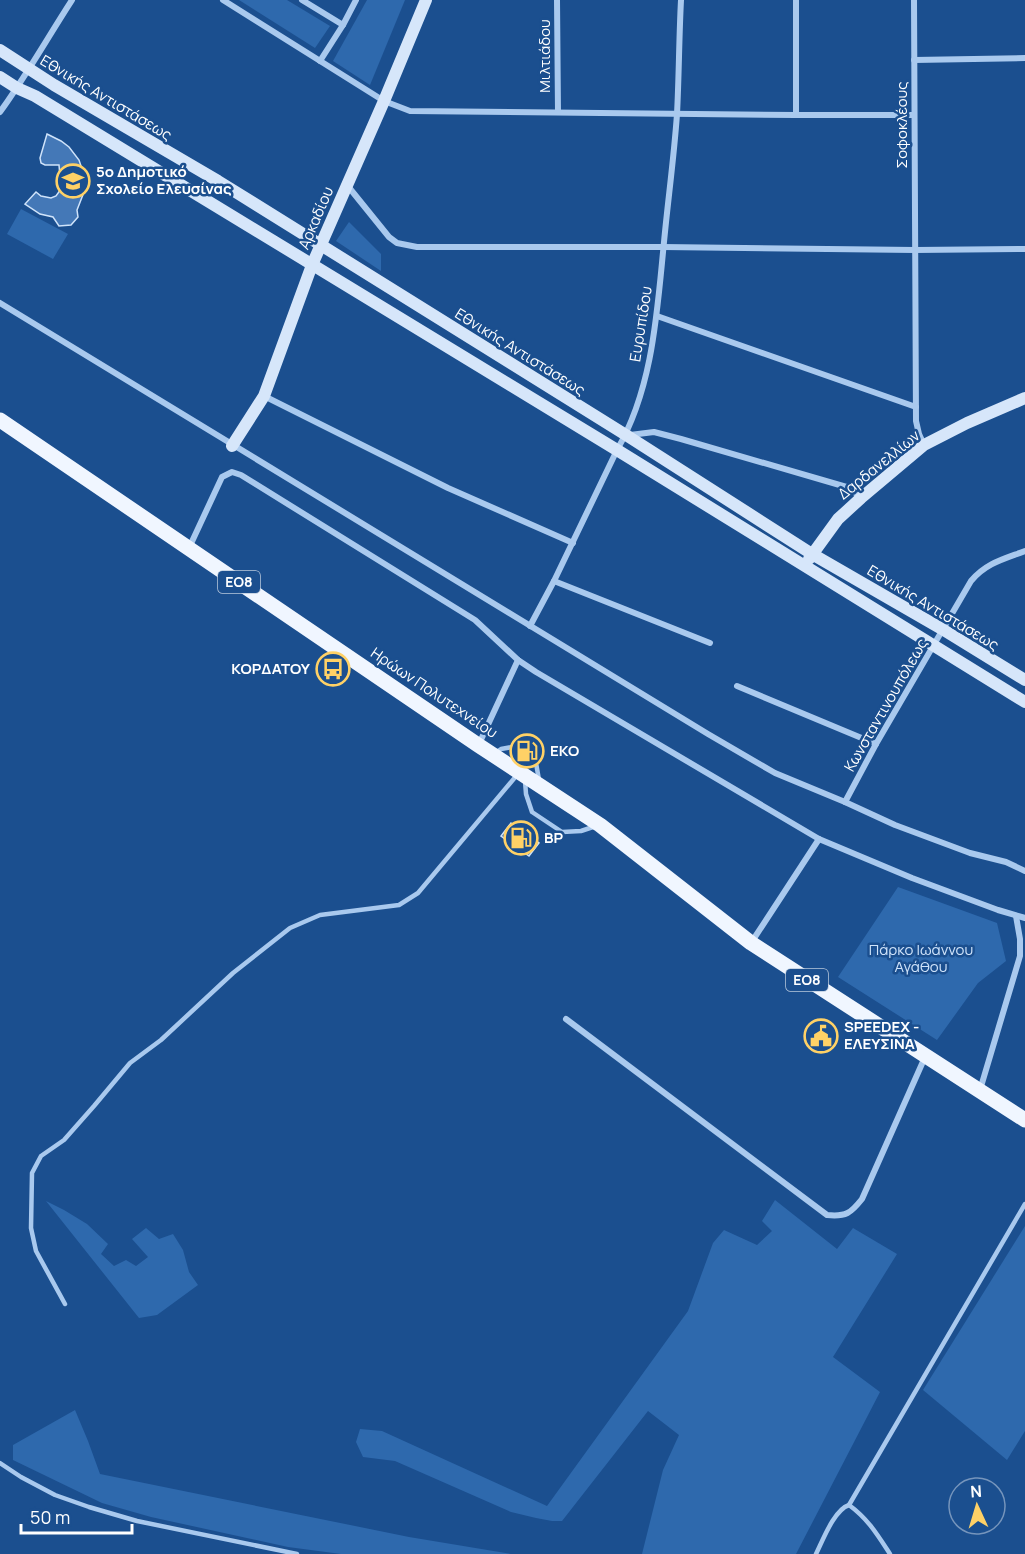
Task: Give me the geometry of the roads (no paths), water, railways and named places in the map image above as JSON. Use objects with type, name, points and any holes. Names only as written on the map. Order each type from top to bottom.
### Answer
[{"type":"main road","name":"Ηρώων Πολυτεχνείου","points":[[0,420],[478,745],[600,825],[751,943],[1025,1120]]},
{"type":"street","points":[[0,112],[72,0]]},
{"type":"street","points":[[223,0],[384,101],[410,111],[914,115]]},
{"type":"street","points":[[302,0],[343,25]]},
{"type":"street","points":[[320,61],[356,0]]},
{"type":"street","name":"Αρκαδίου","points":[[232,446],[264,396],[312,265],[426,0]]},
{"type":"street","name":"Μιλτιάδου","points":[[557,0],[558,112]]},
{"type":"street","name":"Ευρυπίδου","points":[[530,626],[626,435],[645,376],[657,316],[677,114],[681,0]]},
{"type":"street","points":[[796,0],[796,115]]},
{"type":"street","name":"Σοφοκλέους","points":[[914,0],[916,407],[918,428],[924,445]]},
{"type":"street","name":"Εθνικής Αντιστάσεως","points":[[0,50],[28,69],[218,181],[626,435],[812,554],[1025,680]]},
{"type":"street","points":[[914,60],[1025,58]]},
{"type":"street","name":"Εθνικής Αντιστάσεως","points":[[0,77],[35,96],[617,450],[1025,702]]},
{"type":"street","points":[[347,185],[389,237],[397,243],[417,247],[1025,249]]},
{"type":"street","points":[[0,303],[232,446],[775,773],[929,839],[1006,862],[1025,871]]},
{"type":"street","points":[[657,316],[916,407]]},
{"type":"street","points":[[264,396],[448,488],[573,543]]},
{"type":"street","name":"Δαρδανελλίων","points":[[805,567],[838,519],[924,445],[967,423],[1025,398]]},
{"type":"street","points":[[626,435],[654,432],[681,439],[850,488],[861,498]]},
{"type":"street","points":[[189,548],[222,477],[232,472],[241,475],[475,620],[518,660],[819,839],[912,878],[1025,918]]},
{"type":"street","name":"Κωνσταντινουπόλεως","points":[[845,802],[971,581],[988,565],[1025,551]]},
{"type":"street","points":[[554,581],[710,643]]},
{"type":"street","points":[[478,745],[518,660]]},
{"type":"street","points":[[737,686],[876,744]]},
{"type":"street","points":[[751,943],[819,839]]},
{"type":"street","points":[[980,1090],[1020,956],[1016,916]]},
{"type":"street","points":[[566,1019],[827,1215],[836,1216],[853,1210],[862,1199],[925,1057]]},
{"type":"lane","points":[[492,754],[501,749],[512,747],[515,749]]},
{"type":"lane","points":[[530,759],[536,763],[539,785]]},
{"type":"lane","points":[[522,774],[532,812],[562,832],[581,831],[600,825]]},
{"type":"lane","points":[[65,1304],[36,1251],[31,1227],[32,1173],[41,1156],[64,1140],[130,1063],[161,1040],[233,973],[290,928],[320,915],[399,905],[418,893],[522,774]]},
{"type":"lane","points":[[816,1554],[837,1514],[849,1504],[1025,1204]]},
{"type":"lane","points":[[0,1463],[55,1495],[89,1507],[137,1521],[297,1554]]},
{"type":"lane","points":[[849,1504],[872,1525],[890,1554]]},
{"type":"place","name":"5ο Δημοτικό Σχολείο Ελευσίνας","points":[[73,181]]},
{"type":"place","name":"ΚΟΡΔΑΤΟΥ","points":[[333,669]]},
{"type":"place","name":"EKO","points":[[527,751]]},
{"type":"place","name":"BP","points":[[521,838]]},
{"type":"place","name":"SPEEDEX - ΕΛΕΥΣΙΝΑ","points":[[821,1036]]},
{"type":"park label","name":"Πάρκο Ιωάννου Αγάθου","points":[[921,958]]}]
